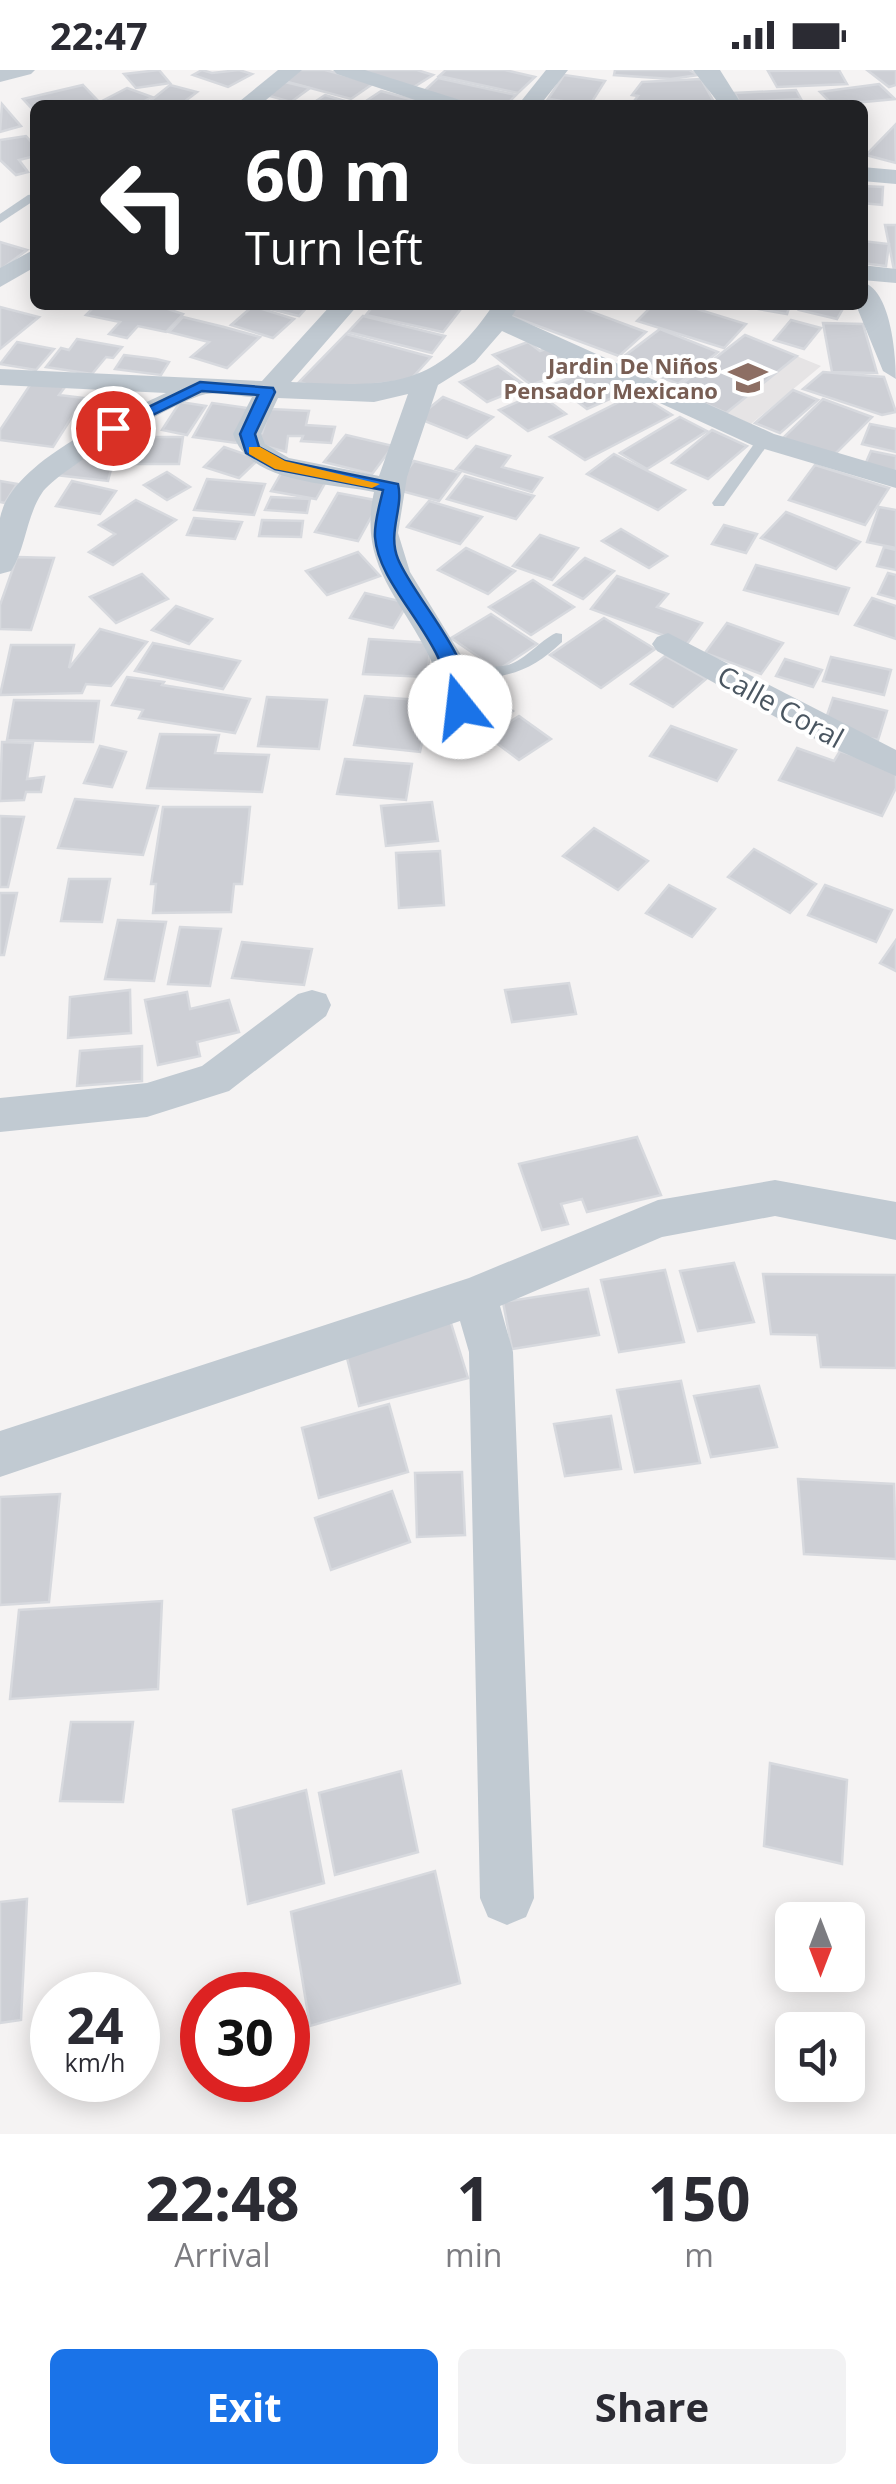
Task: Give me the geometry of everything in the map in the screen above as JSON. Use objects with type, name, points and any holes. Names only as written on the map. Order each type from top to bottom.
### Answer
[{"type":"street","points":[[0,76],[24,70]]},
{"type":"street","points":[[252,100],[290,70]]},
{"type":"street","points":[[344,70],[437,100]]},
{"type":"street","points":[[533,100],[557,70]]},
{"type":"street","points":[[704,70],[712,75],[728,100]]},
{"type":"street","points":[[361,100],[381,82]]},
{"type":"street","points":[[868,175],[896,177]]},
{"type":"street","points":[[0,280],[30,259]]},
{"type":"street","points":[[868,286],[896,276]]},
{"type":"street","points":[[868,290],[896,302]]},
{"type":"street","points":[[868,301],[896,371]]},
{"type":"street","points":[[341,310],[268,392],[248,434],[252,450],[280,465],[392,487]]},
{"type":"street","points":[[0,377],[374,394],[425,385],[454,370],[501,312],[764,440],[896,479]]},
{"type":"street","points":[[425,385],[392,487],[383,535],[390,560],[439,640],[460,688],[460,707]]},
{"type":"street","points":[[0,564],[6,518],[33,483],[113,428],[200,386]]},
{"type":"street","name":"Calle Coral","points":[[668,644],[775,700],[844,742],[896,764]]},
{"type":"street","points":[[0,1115],[147,1100],[215,1078],[312,1005]]},
{"type":"street","points":[[0,1454],[475,1296],[658,1219],[775,1198],[896,1221]]},
{"type":"street","points":[[475,1296],[491,1352],[507,1898]]},
{"type":"lane","points":[[0,219],[30,198]]},
{"type":"lane","points":[[719,503],[764,440]]},
{"type":"lane","points":[[451,673],[511,672],[531,664],[556,638]]},
{"type":"shaded area","name":"Jardin De Niños Pensador Mexicano","points":[[745,335],[821,366],[751,424],[674,390]]},
{"type":"building","points":[[159,70],[170,83],[136,88],[124,74]]},
{"type":"building","points":[[202,70],[252,74],[228,87],[193,75]]},
{"type":"building","points":[[300,70],[325,70],[374,83],[351,99],[284,81]]},
{"type":"building","points":[[360,70],[417,70],[433,75],[412,88]]},
{"type":"building","points":[[446,70],[505,70],[535,77],[518,93],[439,76]]},
{"type":"building","points":[[615,70],[689,70],[698,75],[671,79],[614,75]]},
{"type":"building","points":[[839,70],[847,84],[777,87],[768,71]]},
{"type":"building","points":[[867,70],[896,70],[896,85],[889,87]]},
{"type":"building","points":[[564,75],[605,81],[593,100],[548,99]]},
{"type":"building","points":[[438,78],[516,95],[511,100],[454,100],[422,93]]},
{"type":"building","points":[[701,79],[713,100],[635,100],[638,96],[632,95],[642,82]]},
{"type":"building","points":[[285,82],[310,88],[294,100],[266,95]]},
{"type":"building","points":[[879,84],[895,99],[828,100],[820,92]]},
{"type":"building","points":[[83,85],[97,100],[30,100],[30,107],[23,99]]},
{"type":"building","points":[[170,85],[197,92],[187,100],[151,100]]},
{"type":"building","points":[[127,88],[152,97],[146,100],[104,100]]},
{"type":"building","points":[[796,90],[801,99],[738,100],[735,93]]},
{"type":"building","points":[[381,91],[413,100],[368,100]]},
{"type":"building","points":[[2,104],[21,126],[0,132]]},
{"type":"building","points":[[895,125],[896,163],[868,153]]},
{"type":"building","points":[[26,136],[30,140],[30,157],[19,160],[28,172],[16,175],[0,160],[0,140]]},
{"type":"building","points":[[868,186],[883,187],[882,205],[868,204]]},
{"type":"building","points":[[885,225],[896,225],[896,270],[894,270]]},
{"type":"building","points":[[0,242],[27,250],[0,270]]},
{"type":"building","points":[[868,242],[889,244],[886,266],[868,264]]},
{"type":"building","points":[[0,307],[39,317],[0,349]]},
{"type":"building","points":[[91,310],[171,310],[183,314],[166,332],[138,326],[127,338],[109,334],[120,322],[86,315]]},
{"type":"building","points":[[248,310],[266,310],[294,319],[273,338],[231,325]]},
{"type":"building","points":[[274,310],[304,310],[299,316]]},
{"type":"building","points":[[370,310],[460,310],[443,332],[366,315]]},
{"type":"building","points":[[587,310],[646,332],[619,356],[503,313]]},
{"type":"building","points":[[648,310],[700,310],[746,324],[724,348],[637,321]]},
{"type":"building","points":[[799,310],[842,310],[837,319]]},
{"type":"building","points":[[363,316],[445,336],[432,353],[348,332]]},
{"type":"building","points":[[183,317],[260,337],[227,368],[191,357],[209,342],[169,332]]},
{"type":"building","points":[[791,320],[821,328],[804,349],[774,340]]},
{"type":"building","points":[[823,323],[863,324],[877,373],[832,372]]},
{"type":"building","points":[[660,329],[718,352],[678,384],[619,360]]},
{"type":"building","points":[[346,334],[431,357],[410,380],[327,390],[299,382]]},
{"type":"building","name":"Jardin De Niños Pensador Mexicano","points":[[745,335],[797,356],[726,413],[674,390]]},
{"type":"building","points":[[77,339],[122,347],[113,358],[106,357],[92,374],[46,367],[61,348],[69,350]]},
{"type":"building","points":[[17,342],[54,349],[36,370],[0,364]]},
{"type":"building","points":[[528,342],[540,351],[554,346],[580,367],[531,385],[493,355]]},
{"type":"building","points":[[124,355],[169,362],[161,375],[115,369]]},
{"type":"building","points":[[498,366],[526,386],[487,402],[460,382]]},
{"type":"building","points":[[595,367],[628,391],[587,409],[554,384]]},
{"type":"building","points":[[823,372],[884,377],[896,412],[882,415],[803,389]]},
{"type":"building","points":[[32,382],[65,387],[59,395],[84,398],[53,447],[0,440],[0,430]]},
{"type":"building","points":[[793,390],[818,400],[780,433],[755,423]]},
{"type":"building","points":[[538,393],[566,414],[528,431],[499,410]]},
{"type":"building","points":[[637,393],[672,415],[585,460],[550,437]]},
{"type":"building","points":[[443,397],[493,417],[467,438],[417,418]]},
{"type":"building","points":[[823,399],[872,417],[832,457],[783,438]]},
{"type":"building","points":[[180,402],[206,406],[187,435],[162,430]]},
{"type":"building","points":[[212,403],[255,409],[236,443],[193,437]]},
{"type":"building","points":[[270,409],[309,411],[306,425],[335,427],[331,443],[288,436],[286,452],[265,446],[255,432],[262,433]]},
{"type":"building","points":[[680,417],[707,431],[647,469],[620,453]]},
{"type":"building","points":[[870,424],[896,429],[896,452],[862,444]]},
{"type":"building","points":[[712,430],[747,446],[708,479],[672,463]]},
{"type":"building","points":[[346,435],[393,446],[372,474],[324,462]]},
{"type":"building","points":[[125,437],[183,437],[179,464],[117,464]]},
{"type":"building","points":[[476,446],[510,456],[502,467],[542,478],[532,492],[456,469]]},
{"type":"building","points":[[94,447],[116,450],[108,481],[56,475]]},
{"type":"building","points":[[224,447],[259,459],[239,478],[204,467]]},
{"type":"building","points":[[871,451],[896,456],[896,473],[864,467]]},
{"type":"building","points":[[614,454],[685,490],[658,510],[587,474]]},
{"type":"building","points":[[414,461],[460,473],[439,501],[394,489]]},
{"type":"building","points":[[815,465],[889,488],[865,525],[789,500]]},
{"type":"building","points":[[283,470],[328,478],[316,499],[271,491]]},
{"type":"building","points":[[167,472],[190,487],[167,500],[144,485]]},
{"type":"building","points":[[465,476],[534,496],[516,519],[447,499]]},
{"type":"building","points":[[207,479],[265,484],[254,515],[194,510]]},
{"type":"building","points":[[0,481],[17,484],[5,503],[0,502]]},
{"type":"building","points":[[72,481],[116,491],[100,514],[56,506]]},
{"type":"building","points":[[338,493],[380,501],[358,541],[315,532]]},
{"type":"building","points":[[271,497],[310,499],[307,513],[265,510]]},
{"type":"building","points":[[136,500],[176,520],[113,565],[89,552],[115,534],[99,525]]},
{"type":"building","points":[[429,501],[482,517],[460,544],[407,527]]},
{"type":"building","points":[[879,507],[896,510],[896,548],[867,542]]},
{"type":"building","points":[[786,512],[860,542],[836,569],[761,538]]},
{"type":"building","points":[[194,518],[242,522],[235,539],[187,535]]},
{"type":"building","points":[[262,520],[303,521],[301,537],[259,536]]},
{"type":"building","points":[[724,525],[757,534],[746,553],[712,544]]},
{"type":"building","points":[[621,529],[667,556],[649,568],[602,541]]},
{"type":"building","points":[[540,535],[578,548],[552,580],[513,566]]},
{"type":"building","points":[[884,547],[896,550],[896,570],[877,566]]},
{"type":"building","points":[[466,548],[515,571],[488,594],[438,570]]},
{"type":"building","points":[[358,552],[380,576],[327,595],[306,571]]},
{"type":"building","points":[[17,557],[54,558],[31,630],[0,629],[0,605]]},
{"type":"building","points":[[585,558],[614,571],[583,599],[554,585]]},
{"type":"building","points":[[756,565],[849,588],[838,614],[744,590]]},
{"type":"building","points":[[888,573],[896,575],[896,599],[878,594]]},
{"type":"building","points":[[142,574],[168,599],[116,623],[90,597]]},
{"type":"building","points":[[617,576],[668,594],[657,607],[702,623],[687,644],[591,609]]},
{"type":"building","points":[[533,580],[574,607],[531,635],[489,607]]},
{"type":"building","points":[[365,593],[408,603],[393,628],[350,618]]},
{"type":"building","points":[[872,598],[896,606],[896,639],[855,625]]},
{"type":"building","points":[[176,606],[212,619],[189,644],[152,630]]},
{"type":"building","points":[[491,614],[537,644],[498,670],[451,638]]},
{"type":"building","points":[[604,618],[655,649],[601,688],[550,655]]},
{"type":"building","points":[[727,623],[783,643],[761,674],[705,653]]},
{"type":"building","points":[[100,629],[147,642],[111,686],[86,684],[82,693],[0,695],[11,645],[74,645],[69,668]]},
{"type":"building","points":[[369,639],[431,643],[427,677],[363,674]]},
{"type":"building","points":[[153,643],[240,661],[223,689],[135,671]]},
{"type":"building","points":[[665,656],[706,679],[673,707],[631,684]]},
{"type":"building","points":[[831,657],[891,670],[884,695],[823,681]]},
{"type":"building","points":[[785,659],[822,670],[813,687],[776,676]]},
{"type":"building","points":[[127,677],[250,699],[235,733],[139,718],[143,710],[112,705]]},
{"type":"building","points":[[489,694],[513,711],[484,731],[459,714]]},
{"type":"building","points":[[365,696],[431,701],[420,752],[354,745]]},
{"type":"building","points":[[267,697],[327,700],[319,749],[258,746]]},
{"type":"building","points":[[833,698],[887,711],[878,740],[823,727]]},
{"type":"building","points":[[14,700],[99,701],[93,742],[7,740]]},
{"type":"building","points":[[519,716],[551,739],[519,760],[487,736]]},
{"type":"building","points":[[671,726],[736,750],[717,781],[650,756]]},
{"type":"building","points":[[160,734],[219,735],[215,753],[269,755],[262,792],[147,788]]},
{"type":"building","points":[[2,742],[33,743],[27,779],[44,777],[41,792],[26,792],[24,800],[0,801]]},
{"type":"building","points":[[100,746],[126,752],[112,787],[84,783]]},
{"type":"building","points":[[797,748],[834,761],[840,751],[896,770],[896,788],[882,816],[779,780]]},
{"type":"building","points":[[345,759],[412,764],[406,800],[337,794]]},
{"type":"building","points":[[75,799],[158,806],[143,855],[58,848]]},
{"type":"building","points":[[432,802],[438,841],[386,846],[381,806]]},
{"type":"building","points":[[163,807],[250,807],[242,884],[234,884],[231,912],[153,913],[156,884],[151,884]]},
{"type":"building","points":[[0,816],[24,817],[8,887],[0,887]]},
{"type":"building","points":[[594,828],[648,861],[618,890],[563,856]]},
{"type":"building","points":[[754,849],[816,884],[790,913],[728,877]]},
{"type":"building","points":[[440,851],[444,905],[399,908],[396,853]]},
{"type":"building","points":[[69,879],[110,879],[102,922],[61,921]]},
{"type":"building","points":[[669,885],[715,909],[692,937],[646,913]]},
{"type":"building","points":[[825,885],[892,910],[876,942],[808,915]]},
{"type":"building","points":[[0,893],[17,893],[4,955],[0,955]]},
{"type":"building","points":[[118,920],[166,922],[154,981],[105,979]]},
{"type":"building","points":[[180,927],[221,929],[210,986],[168,984]]},
{"type":"building","points":[[896,940],[896,971],[880,963]]},
{"type":"building","points":[[242,942],[312,949],[304,985],[232,978]]},
{"type":"building","points":[[569,983],[576,1014],[512,1022],[505,990]]},
{"type":"building","points":[[130,990],[131,1033],[68,1038],[70,997]]},
{"type":"building","points":[[187,992],[190,1009],[229,1000],[239,1032],[197,1042],[200,1056],[158,1065],[145,1000]]},
{"type":"building","points":[[142,1046],[142,1081],[77,1086],[80,1051]]},
{"type":"building","points":[[637,1137],[661,1195],[587,1212],[582,1199],[561,1204],[568,1224],[542,1230],[519,1164]]},
{"type":"building","points":[[734,1263],[754,1322],[698,1331],[680,1271]]},
{"type":"building","points":[[665,1270],[684,1342],[619,1352],[601,1280]]},
{"type":"building","points":[[763,1274],[896,1275],[896,1368],[821,1367],[817,1335],[771,1334]]},
{"type":"building","points":[[588,1289],[599,1335],[512,1349],[503,1302]]},
{"type":"building","points":[[450,1320],[468,1378],[359,1406],[344,1346]]},
{"type":"building","points":[[681,1381],[700,1463],[635,1472],[617,1390]]},
{"type":"building","points":[[759,1386],[777,1447],[711,1457],[694,1396]]},
{"type":"building","points":[[389,1404],[408,1472],[319,1498],[302,1428]]},
{"type":"building","points":[[611,1416],[621,1469],[565,1476],[554,1424]]},
{"type":"building","points":[[462,1472],[465,1535],[417,1537],[415,1473]]},
{"type":"building","points":[[798,1479],[894,1484],[896,1559],[804,1554]]},
{"type":"building","points":[[392,1491],[410,1542],[331,1570],[315,1518]]},
{"type":"building","points":[[60,1494],[49,1602],[0,1605],[0,1497]]},
{"type":"building","points":[[162,1601],[158,1689],[10,1699],[19,1610]]},
{"type":"building","points":[[71,1722],[133,1722],[123,1802],[60,1801]]},
{"type":"building","points":[[770,1763],[847,1780],[842,1864],[764,1846]]},
{"type":"building","points":[[401,1771],[418,1852],[335,1875],[319,1793]]},
{"type":"building","points":[[306,1790],[324,1883],[248,1904],[233,1810]]},
{"type":"building","points":[[435,1871],[460,1983],[310,2026],[310,1972],[301,1972],[291,1912]]},
{"type":"building","points":[[27,1899],[21,2020],[0,2023],[0,1902]]},
{"type":"slow traffic","points":[[254,451],[280,465],[372,484]]},
{"type":"place","name":"Jardin De Niños Pensador Mexicano","points":[[748,378]]},
{"type":"route","points":[[113,428],[200,386],[268,392],[248,434],[252,450],[280,465],[392,487],[383,535],[390,560],[439,640],[460,688],[460,707]]}]
